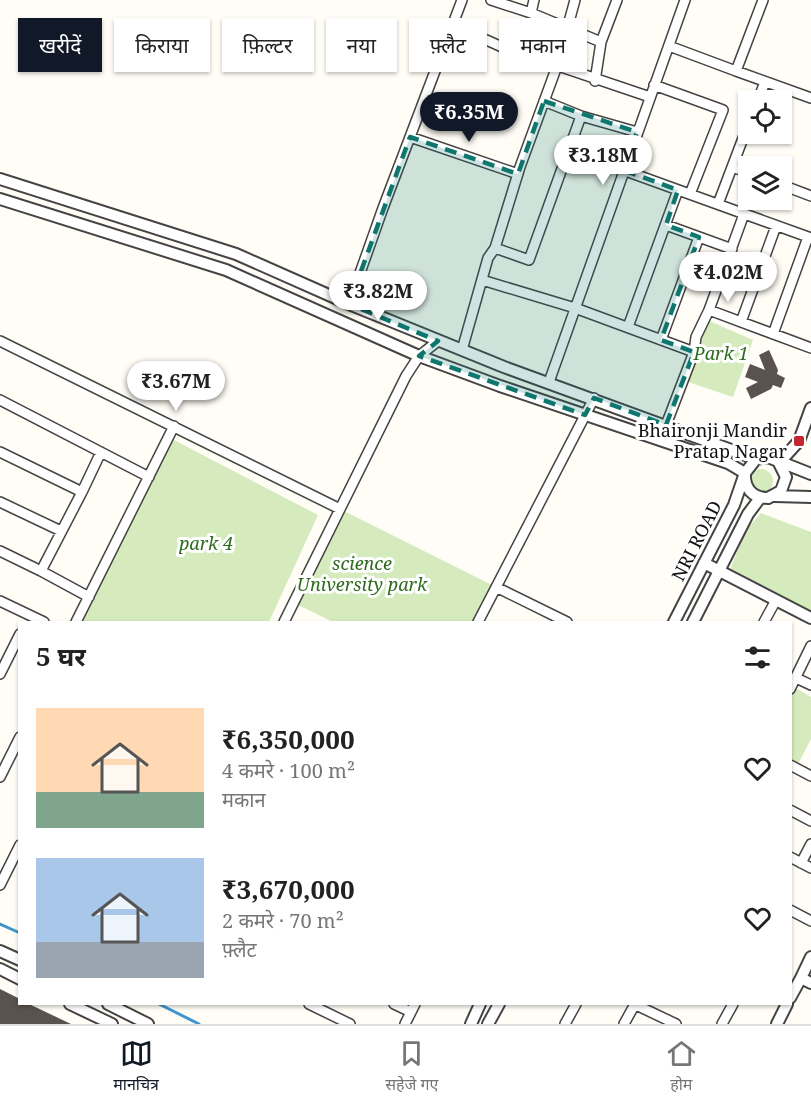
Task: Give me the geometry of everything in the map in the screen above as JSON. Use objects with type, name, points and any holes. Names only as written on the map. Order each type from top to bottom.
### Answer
[{"type":"street","points":[[456,18],[462,0]]},
{"type":"street","points":[[491,0],[542,18]]},
{"type":"street","points":[[531,13],[534,0]]},
{"type":"street","points":[[570,18],[575,0]]},
{"type":"street","points":[[595,81],[601,42],[617,0]]},
{"type":"street","points":[[549,382],[685,0]]},
{"type":"street","points":[[736,70],[763,0]]},
{"type":"street","points":[[587,37],[601,42]]},
{"type":"street","points":[[669,46],[811,98]]},
{"type":"street","points":[[350,304],[435,72]]},
{"type":"street","points":[[462,350],[488,258],[495,248],[518,174],[555,72]]},
{"type":"street","points":[[572,72],[650,98]]},
{"type":"street","points":[[762,90],[765,82]]},
{"type":"street","points":[[654,85],[723,110],[690,194]]},
{"type":"street","points":[[544,101],[581,116],[637,132]]},
{"type":"street","points":[[495,248],[529,260],[581,116]]},
{"type":"street","points":[[410,137],[518,174]]},
{"type":"street","points":[[718,204],[741,144]]},
{"type":"street","points":[[733,167],[738,169]]},
{"type":"street","points":[[623,170],[810,238],[773,334]]},
{"type":"street","points":[[0,179],[236,254],[462,350],[756,459],[768,458],[811,474]]},
{"type":"street","points":[[792,189],[811,196]]},
{"type":"street","points":[[627,327],[678,190]]},
{"type":"street","points":[[0,199],[226,270],[419,356],[728,463],[745,473]]},
{"type":"street","points":[[666,425],[694,352],[696,337],[709,310],[744,214]]},
{"type":"street","points":[[666,225],[732,249]]},
{"type":"street","points":[[741,322],[776,226]]},
{"type":"street","points":[[661,340],[699,237]]},
{"type":"street","points":[[482,280],[576,308],[694,352]]},
{"type":"street","points":[[709,310],[811,348]]},
{"type":"street","points":[[284,621],[406,376],[419,356],[438,340]]},
{"type":"street","points":[[0,341],[340,509]]},
{"type":"street","points":[[479,621],[594,398]]},
{"type":"street","points":[[0,400],[149,477]]},
{"type":"street","points":[[798,470],[794,462],[811,408]]},
{"type":"street","points":[[77,621],[174,426]]},
{"type":"street","points":[[779,463],[799,441]]},
{"type":"street","points":[[0,452],[82,492]]},
{"type":"street","points":[[41,571],[101,452]]},
{"type":"street","points":[[756,459],[745,473],[747,489],[760,498],[811,497]]},
{"type":"street","points":[[775,496],[781,491],[786,477],[779,463]]},
{"type":"street","name":"NRI ROAD","points":[[675,621],[734,505],[745,473]]},
{"type":"street","name":"NRI ROAD","points":[[694,621],[748,514],[760,498]]},
{"type":"street","points":[[0,502],[61,531]]},
{"type":"street","points":[[0,551],[89,597]]},
{"type":"street","points":[[704,563],[811,618]]},
{"type":"street","points":[[496,587],[565,621]]},
{"type":"street","points":[[765,621],[776,600]]},
{"type":"street","points":[[0,601],[27,619]]},
{"type":"street","points":[[0,674],[3,662],[18,637]]},
{"type":"street","points":[[792,685],[811,646]]},
{"type":"street","points":[[796,678],[811,685]]},
{"type":"street","points":[[0,777],[18,741]]},
{"type":"street","points":[[792,766],[810,772]]},
{"type":"street","points":[[792,811],[811,821]]},
{"type":"street","points":[[801,863],[811,844]]},
{"type":"street","points":[[0,885],[17,856]]},
{"type":"street","points":[[792,858],[811,868]]},
{"type":"street","points":[[792,911],[811,921]]},
{"type":"street","points":[[0,951],[18,959]]},
{"type":"street","points":[[792,994],[811,957]]},
{"type":"street","points":[[0,969],[18,978]]},
{"type":"street","points":[[801,978],[811,983]]},
{"type":"street","points":[[72,1005],[112,1024]]},
{"type":"street","points":[[110,1005],[148,1024]]},
{"type":"street","points":[[311,1005],[350,1024]]},
{"type":"street","points":[[471,1024],[480,1005]]},
{"type":"street","points":[[488,1024],[498,1005]]},
{"type":"street","points":[[565,1024],[575,1005]]},
{"type":"street","points":[[624,1024],[634,1005]]},
{"type":"street","points":[[636,1005],[676,1024]]},
{"type":"street","points":[[722,1024],[732,1005]]},
{"type":"street","points":[[777,1024],[787,1005]]},
{"type":"street","points":[[405,1024],[413,1008]]},
{"type":"highlighted area","points":[[544,101],[637,132],[623,170],[678,190],[666,225],[699,237],[661,340],[694,352],[666,425],[594,398],[585,415],[419,356],[438,341],[349,304],[410,137],[518,174]]},
{"type":"green space","name":"Park 1","points":[[705,319],[753,340],[733,397],[685,381]]},
{"type":"green space","name":"park 4","points":[[172,439],[318,515],[269,621],[81,621]]},
{"type":"green space","points":[[761,469],[770,472],[773,481],[770,490],[761,493],[752,490],[749,481],[752,472]]},
{"type":"green space","name":"science University park","points":[[340,509],[496,587],[479,621],[331,621],[294,603]]},
{"type":"green space","points":[[761,513],[811,532],[811,612],[730,570],[745,531]]},
{"type":"green space","points":[[794,687],[811,697],[811,739],[797,766],[792,765],[792,691]]},
{"type":"building","points":[[769,350],[778,370],[777,374],[785,378],[781,388],[773,385],[771,389],[751,399],[746,388],[758,382],[745,377],[750,364],[765,370],[759,355]]},
{"type":"building","points":[[0,989],[18,998],[18,1005],[31,1005],[71,1024],[0,1024]]},
{"type":"waterway","points":[[0,924],[18,932]]},
{"type":"waterway","points":[[161,1005],[199,1024]]},
{"type":"place","name":"Bhaironji Mandir Pratap Nagar","points":[[799,441]]}]
